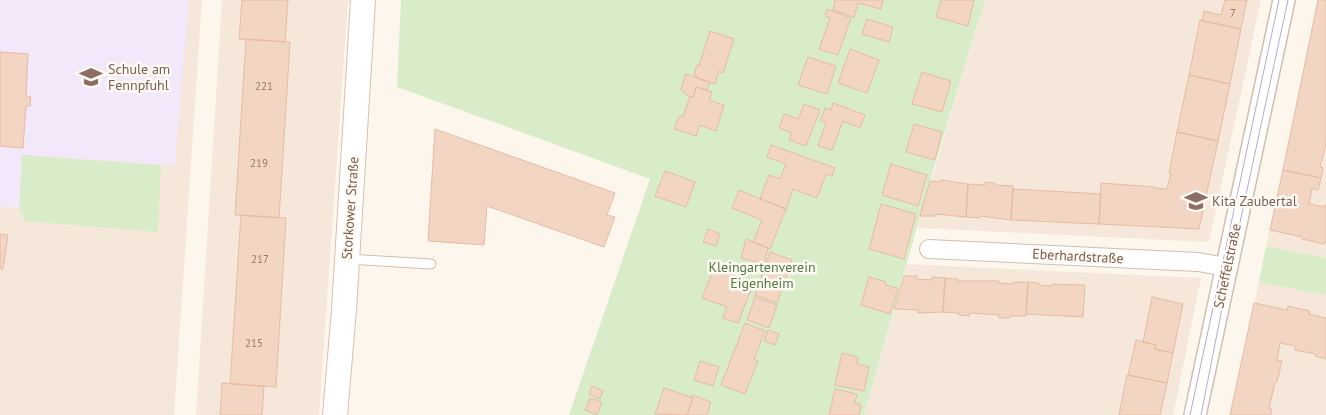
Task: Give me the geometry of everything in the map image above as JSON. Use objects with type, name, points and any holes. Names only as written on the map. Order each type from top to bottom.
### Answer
[{"type":"main road","name":"Storkower Straße","points":[[335,415],[363,0]]},
{"type":"street","name":"Scheffelstraße","points":[[1195,415],[1284,0]]},
{"type":"street","name":"Eberhardstraße","points":[[929,249],[1198,262],[1226,267]]},
{"type":"lane","points":[[347,259],[431,264]]},
{"type":"shaded area","points":[[0,0],[202,0],[174,415],[0,415]]},
{"type":"shaded area","name":"Schule am Fennpfuhl","points":[[0,0],[189,0],[175,166],[23,155],[19,208],[0,207]]},
{"type":"shaded area","points":[[222,0],[348,0],[319,415],[196,415]]},
{"type":"shaded area","points":[[985,0],[1261,0],[1209,242],[917,228]]},
{"type":"shaded area","points":[[1319,0],[1326,0],[1326,258],[1266,246]]},
{"type":"shaded area","points":[[907,264],[1201,278],[1173,415],[864,415]]},
{"type":"shaded area","points":[[1259,282],[1326,295],[1326,415],[1231,415]]},
{"type":"green space","name":"Kleingartenverein Eigenheim","points":[[401,0],[985,0],[930,181],[864,415],[569,415],[650,179],[397,87]]},
{"type":"green space","points":[[22,155],[161,165],[158,232],[25,221],[19,208]]},
{"type":"green space","points":[[1266,246],[1326,258],[1326,295],[1259,282]]},
{"type":"building","points":[[242,0],[288,0],[285,42],[239,39]]},
{"type":"building","points":[[835,0],[883,0],[881,9],[858,3],[854,17],[833,10]]},
{"type":"building","points":[[941,0],[974,0],[968,26],[936,17]]},
{"type":"building","points":[[1225,0],[1247,0],[1241,29],[1202,21],[1204,11],[1221,15]]},
{"type":"building","points":[[1318,0],[1326,0],[1326,143],[1320,167],[1323,168],[1321,178],[1283,170]]},
{"type":"building","points":[[827,9],[851,18],[838,55],[819,49],[830,18],[825,16]]},
{"type":"building","points":[[867,19],[893,27],[889,42],[862,34]]},
{"type":"building","points":[[1200,20],[1241,29],[1230,84],[1189,75]]},
{"type":"building","points":[[710,31],[734,39],[723,73],[719,71],[715,84],[696,78],[694,74],[697,65],[701,66],[699,65]]},
{"type":"building","points":[[246,39],[290,42],[279,218],[235,215]]},
{"type":"building","points":[[850,49],[879,60],[867,93],[838,83]]},
{"type":"building","points":[[0,52],[28,54],[26,96],[31,97],[30,106],[26,106],[23,148],[0,146]]},
{"type":"building","points":[[808,57],[836,66],[827,94],[798,85]]},
{"type":"building","points":[[922,72],[951,81],[942,112],[912,104]]},
{"type":"building","points":[[686,74],[710,82],[707,90],[696,87],[693,97],[690,97],[681,90]]},
{"type":"building","points":[[1189,75],[1230,84],[1218,141],[1177,132]]},
{"type":"building","points":[[696,87],[712,92],[709,100],[724,105],[716,131],[700,125],[696,136],[674,129],[679,116],[683,117],[690,96],[693,97]]},
{"type":"building","points":[[833,103],[865,115],[860,128],[843,121],[832,150],[818,146],[826,123],[820,121],[825,108],[831,110]]},
{"type":"building","points":[[804,104],[820,110],[806,146],[789,140],[792,133],[779,128],[784,114],[798,119]]},
{"type":"building","points":[[914,124],[942,132],[935,160],[906,152]]},
{"type":"building","points":[[435,129],[615,193],[607,215],[615,217],[604,247],[487,206],[484,245],[428,241]]},
{"type":"building","points":[[1177,132],[1218,141],[1199,229],[1099,224],[1101,183],[1167,189]]},
{"type":"building","points":[[771,145],[835,168],[832,176],[826,174],[817,198],[793,189],[786,209],[760,199],[769,175],[780,179],[786,164],[767,157]]},
{"type":"building","points":[[891,164],[927,175],[918,206],[882,195]]},
{"type":"building","points":[[1283,170],[1321,178],[1318,190],[1312,188],[1309,204],[1325,207],[1326,204],[1326,242],[1324,244],[1270,230]]},
{"type":"building","points":[[665,171],[695,182],[686,207],[655,196]]},
{"type":"building","points":[[941,180],[968,184],[966,217],[936,214],[936,216],[920,216],[930,181],[941,182]]},
{"type":"building","points":[[985,182],[995,183],[995,185],[1013,186],[1011,220],[980,216],[980,218],[966,217],[968,184],[985,185]]},
{"type":"building","points":[[1013,189],[1101,194],[1099,224],[1011,220]]},
{"type":"building","points":[[739,190],[786,209],[770,249],[753,242],[762,220],[732,208]]},
{"type":"building","points":[[881,204],[916,214],[904,259],[869,249]]},
{"type":"building","points":[[241,215],[286,218],[276,387],[230,384]]},
{"type":"building","points":[[708,229],[720,234],[716,246],[703,242]]},
{"type":"building","points":[[0,234],[8,235],[3,269],[0,269]]},
{"type":"building","points":[[746,239],[768,248],[764,264],[741,258]]},
{"type":"building","points":[[770,252],[792,260],[777,303],[755,295]]},
{"type":"building","points":[[714,268],[745,280],[744,284],[752,287],[738,323],[723,318],[727,307],[702,298]]},
{"type":"building","points":[[904,276],[917,276],[917,279],[932,280],[932,277],[945,278],[943,312],[918,313],[919,310],[894,309]]},
{"type":"building","points":[[869,277],[886,282],[885,285],[898,288],[890,314],[861,305]]},
{"type":"building","points":[[945,278],[958,279],[958,281],[999,281],[999,283],[1013,284],[1014,282],[1028,282],[1026,316],[999,318],[999,315],[969,313],[969,316],[943,312]]},
{"type":"building","points":[[1028,282],[1051,286],[1052,284],[1085,285],[1083,317],[1026,314]]},
{"type":"building","points":[[755,297],[777,305],[769,328],[747,320]]},
{"type":"building","points":[[1152,297],[1183,304],[1173,353],[1154,349],[1156,345],[1143,342]]},
{"type":"building","points":[[1254,303],[1287,310],[1288,306],[1310,311],[1309,314],[1326,318],[1326,359],[1315,356],[1316,354],[1295,350],[1295,346],[1280,343],[1277,360],[1282,361],[1269,409],[1272,409],[1271,415],[1230,415]]},
{"type":"building","points":[[745,323],[765,331],[754,359],[758,361],[745,394],[721,385]]},
{"type":"building","points":[[768,330],[779,334],[775,345],[764,341]]},
{"type":"building","points":[[1136,340],[1156,345],[1154,349],[1173,353],[1167,383],[1128,375]]},
{"type":"building","points":[[842,353],[858,357],[857,364],[869,367],[864,391],[835,385]]},
{"type":"building","points":[[700,361],[719,367],[713,386],[694,380]]},
{"type":"building","points":[[1127,375],[1167,383],[1160,415],[1119,415]]},
{"type":"building","points":[[222,383],[264,386],[262,415],[220,415]]},
{"type":"building","points":[[592,386],[603,391],[600,399],[589,394]]},
{"type":"building","points":[[664,388],[693,398],[687,415],[655,414]]},
{"type":"building","points":[[835,389],[857,394],[855,403],[861,405],[859,415],[829,415]]},
{"type":"building","points":[[692,395],[711,402],[707,415],[687,415],[693,398],[691,398]]},
{"type":"building","points":[[590,398],[602,402],[597,415],[585,410]]},
{"type":"tram line","points":[[1190,415],[1279,0]]},
{"type":"tram line","points":[[1201,415],[1228,278],[1288,0]]},
{"type":"place","name":"Schule am Fennpfuhl","points":[[91,77]]},
{"type":"place","name":"Kita Zaubertal","points":[[1196,201]]}]
